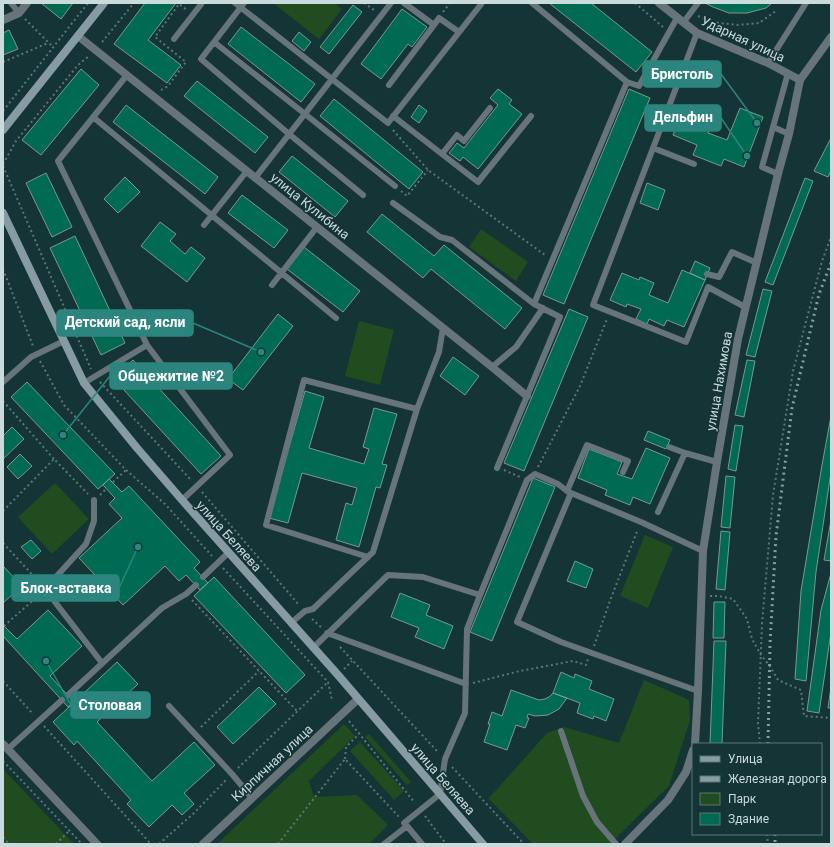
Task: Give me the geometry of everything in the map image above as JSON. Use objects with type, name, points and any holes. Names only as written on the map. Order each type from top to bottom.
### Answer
[{"type":"main road","points":[[3,130],[104,3]]},
{"type":"main road","name":"улица Беляева","points":[[3,213],[84,383],[182,500],[338,675],[483,844]]},
{"type":"street","points":[[3,20],[19,13],[27,3]]},
{"type":"street","name":"Ударная улица","points":[[659,3],[697,33],[768,63],[800,80]]},
{"type":"street","name":"улица Кулибина","points":[[78,36],[527,396]]},
{"type":"street","name":"улица Нахимова","points":[[695,743],[704,551],[717,462],[738,339],[789,134],[800,80],[831,37]]},
{"type":"street","name":"Кирпичная улица","points":[[203,844],[358,698]]},
{"type":"street","points":[[5,746],[97,844]]},
{"type":"street","points":[[625,844],[668,800],[686,772],[692,753]]},
{"type":"lane","points":[[11,3],[19,13]]},
{"type":"lane","points":[[174,39],[202,3]]},
{"type":"lane","points":[[235,3],[242,5],[388,123],[482,3]]},
{"type":"lane","points":[[255,178],[391,3]]},
{"type":"lane","points":[[404,3],[434,25]]},
{"type":"lane","points":[[532,3],[626,82],[639,86],[669,31],[680,20],[691,13],[698,3]]},
{"type":"lane","points":[[768,63],[806,3]]},
{"type":"lane","points":[[242,5],[201,59],[363,195]]},
{"type":"lane","points":[[389,85],[439,18],[459,32]]},
{"type":"lane","points":[[697,33],[593,305],[686,342],[708,286],[745,307]]},
{"type":"lane","points":[[214,42],[395,186]]},
{"type":"lane","points":[[778,174],[762,168],[788,73]]},
{"type":"lane","points":[[127,75],[58,161],[147,345],[230,455],[182,500]]},
{"type":"lane","points":[[534,304],[626,82]]},
{"type":"lane","points":[[442,154],[457,135],[464,141],[490,108]]},
{"type":"lane","points":[[393,116],[478,182],[531,116]]},
{"type":"lane","points":[[93,117],[336,318]]},
{"type":"lane","points":[[773,127],[789,134]]},
{"type":"lane","points":[[653,148],[694,164]]},
{"type":"lane","points":[[204,225],[247,171]]},
{"type":"lane","points":[[393,203],[440,237],[452,240],[534,304],[560,317],[498,468]]},
{"type":"lane","points":[[272,285],[317,227]]},
{"type":"lane","points":[[707,274],[719,277],[732,252],[757,263]]},
{"type":"lane","points":[[492,367],[516,347],[543,308]]},
{"type":"lane","points":[[291,623],[305,611],[313,609],[373,552],[418,409],[439,352],[443,328]]},
{"type":"lane","points":[[3,382],[31,357],[64,341]]},
{"type":"lane","points":[[84,383],[147,345]]},
{"type":"lane","points":[[368,557],[266,525],[304,380],[418,409]]},
{"type":"lane","points":[[623,472],[628,461],[587,445],[517,622],[561,642],[698,691]]},
{"type":"lane","points":[[669,447],[717,462]]},
{"type":"lane","points":[[658,512],[686,453]]},
{"type":"lane","points":[[384,844],[420,809],[440,794],[445,759],[465,713],[467,629],[527,480],[535,474],[558,484],[569,492],[641,522],[704,551]]},
{"type":"lane","points":[[94,500],[94,521],[86,544],[45,589],[102,663]]},
{"type":"lane","points":[[203,577],[228,553]]},
{"type":"lane","points":[[313,648],[388,575],[423,577],[480,596]]},
{"type":"lane","points":[[68,694],[162,608],[186,594],[196,584]]},
{"type":"lane","points":[[327,633],[466,684]]},
{"type":"lane","points":[[5,746],[39,721],[62,700]]},
{"type":"lane","points":[[169,706],[232,774],[252,798]]},
{"type":"lane","points":[[561,731],[583,796],[597,822],[616,844]]},
{"type":"lane","points":[[406,824],[422,844]]},
{"type":"path","points":[[3,111],[88,3]]},
{"type":"path","points":[[134,3],[96,50],[78,65],[16,141],[3,165],[94,377],[197,486],[305,611],[524,844]]},
{"type":"path","points":[[364,3],[382,16]]},
{"type":"path","points":[[634,3],[669,31]]},
{"type":"path","points":[[691,13],[712,22],[737,25],[759,23],[776,11]]},
{"type":"path","points":[[19,13],[53,47]]},
{"type":"path","points":[[3,62],[48,43]]},
{"type":"path","points":[[388,123],[428,170],[552,260]]},
{"type":"path","points":[[395,186],[407,196],[428,170]]},
{"type":"path","points":[[760,743],[758,723],[762,624],[773,495],[793,371],[822,261],[831,237]]},
{"type":"path","points":[[3,269],[36,354],[64,405],[126,470],[165,504],[328,682],[332,700]]},
{"type":"path","points":[[535,474],[580,386],[610,312]]},
{"type":"path","points":[[3,401],[54,459],[94,500]]},
{"type":"path","points":[[3,510],[54,459]]},
{"type":"path","points":[[498,468],[527,480]]},
{"type":"path","points":[[113,482],[126,470]]},
{"type":"path","points":[[466,684],[520,671],[573,661],[586,665],[641,522]]},
{"type":"path","points":[[3,543],[45,589],[4,626]]},
{"type":"path","points":[[186,594],[298,711]]},
{"type":"path","points":[[701,597],[719,596],[733,599],[747,619],[752,640],[778,680],[801,690],[804,716],[831,718]]},
{"type":"path","points":[[342,671],[352,661]]},
{"type":"path","points":[[194,733],[259,671]]},
{"type":"path","points":[[3,681],[151,844]]},
{"type":"path","points":[[159,844],[194,813],[232,774],[328,682]]},
{"type":"path","points":[[348,720],[420,809],[446,844]]},
{"type":"path","points":[[278,844],[345,759],[346,747],[359,734]]},
{"type":"path","points":[[345,759],[406,824]]},
{"type":"path","points":[[3,761],[82,844]]},
{"type":"path","points":[[56,844],[69,831]]},
{"type":"path","points":[[3,837],[9,844]]},
{"type":"green space","points":[[273,3],[335,3],[342,9],[319,39]]},
{"type":"green space","points":[[481,229],[528,262],[516,281],[469,247]]},
{"type":"green space","points":[[359,321],[394,330],[380,385],[345,376]]},
{"type":"green space","points":[[55,483],[89,519],[52,554],[18,517]]},
{"type":"green space","points":[[645,535],[673,547],[648,608],[620,596]]},
{"type":"green space","points":[[644,680],[689,700],[690,720],[669,786],[610,844],[533,844],[487,797],[489,798],[547,733],[564,727],[619,743]]},
{"type":"green space","points":[[344,724],[355,736],[309,781],[314,797],[357,795],[388,825],[369,844],[217,844]]},
{"type":"green space","points":[[369,734],[411,782],[407,785],[365,737]]},
{"type":"green space","points":[[360,742],[404,791],[394,800],[350,751]]},
{"type":"green space","points":[[3,769],[74,844],[3,844]]},
{"type":"building","points":[[41,3],[73,3],[61,19]]},
{"type":"building","points":[[145,3],[176,3],[148,40],[181,65],[167,83],[114,44]]},
{"type":"building","points":[[549,3],[591,3],[652,52],[636,72]]},
{"type":"building","points":[[705,3],[772,3],[766,8],[747,13],[729,13]]},
{"type":"building","points":[[353,5],[362,12],[329,54],[320,47]]},
{"type":"building","points":[[402,9],[427,27],[412,47],[408,44],[381,79],[361,64]]},
{"type":"building","points":[[241,27],[315,84],[301,102],[228,44]]},
{"type":"building","points":[[9,30],[18,49],[3,55],[3,33]]},
{"type":"building","points":[[299,32],[311,42],[304,51],[292,41]]},
{"type":"building","points":[[81,69],[99,85],[41,155],[22,140]]},
{"type":"building","points":[[197,81],[268,137],[255,153],[184,96]]},
{"type":"building","points":[[498,89],[512,100],[509,104],[522,114],[478,169],[463,157],[460,161],[449,153],[457,143],[464,148],[498,105],[490,98]]},
{"type":"building","points":[[629,89],[650,98],[564,304],[543,295]]},
{"type":"building","points":[[334,99],[423,172],[409,189],[320,116]]},
{"type":"building","points":[[126,105],[218,177],[205,194],[113,122]]},
{"type":"building","points":[[419,105],[427,111],[419,123],[411,117]]},
{"type":"building","points":[[740,108],[763,117],[744,167],[724,159],[721,166],[693,155],[697,145],[673,135],[681,114],[700,121],[702,116],[713,120],[708,133],[727,140]]},
{"type":"building","points":[[831,138],[831,171],[828,177],[814,171]]},
{"type":"building","points":[[292,156],[348,201],[335,217],[279,172]]},
{"type":"building","points":[[46,173],[72,227],[52,237],[26,183]]},
{"type":"building","points":[[125,177],[140,192],[118,213],[104,199]]},
{"type":"building","points":[[805,178],[813,181],[773,285],[765,282]]},
{"type":"building","points":[[647,183],[665,190],[658,210],[640,203]]},
{"type":"building","points":[[242,195],[288,230],[274,248],[228,213]]},
{"type":"building","points":[[382,214],[434,256],[444,245],[522,308],[505,329],[431,269],[423,278],[367,232]]},
{"type":"building","points":[[160,222],[176,234],[170,241],[185,254],[191,247],[205,258],[187,282],[141,246]]},
{"type":"building","points":[[75,236],[125,343],[101,355],[50,248]]},
{"type":"building","points":[[304,247],[360,291],[343,312],[287,269]]},
{"type":"building","points":[[695,261],[710,268],[705,280],[690,273]]},
{"type":"building","points":[[682,270],[705,280],[684,327],[667,320],[664,326],[649,319],[647,324],[636,319],[641,309],[627,304],[626,307],[610,300],[622,273],[639,280],[640,277],[654,283],[649,295],[668,303]]},
{"type":"building","points":[[763,289],[772,291],[755,357],[746,355]]},
{"type":"building","points":[[569,309],[588,317],[524,471],[504,463]]},
{"type":"building","points":[[278,314],[293,326],[243,390],[228,379]]},
{"type":"building","points":[[453,357],[479,376],[465,395],[440,376]]},
{"type":"building","points":[[133,360],[221,456],[201,474],[113,378]]},
{"type":"building","points":[[747,360],[755,361],[744,417],[735,415]]},
{"type":"building","points":[[27,382],[115,474],[98,489],[11,397]]},
{"type":"building","points":[[305,391],[324,397],[309,448],[364,464],[369,449],[363,447],[374,408],[397,414],[382,464],[387,465],[380,488],[376,487],[359,547],[336,540],[346,503],[352,505],[357,488],[302,473],[288,523],[269,518]]},
{"type":"building","points":[[831,416],[831,472],[816,572],[806,681],[795,679],[801,591]]},
{"type":"building","points":[[735,425],[743,426],[736,471],[728,469]]},
{"type":"building","points":[[12,427],[24,439],[3,459],[3,436]]},
{"type":"building","points":[[648,431],[670,440],[666,449],[644,440]]},
{"type":"building","points":[[646,448],[670,458],[650,504],[633,497],[630,505],[605,495],[607,490],[578,478],[589,449],[622,462],[617,474],[632,479]]},
{"type":"building","points":[[20,454],[32,466],[18,479],[7,467]]},
{"type":"building","points":[[726,476],[735,477],[730,528],[721,527]]},
{"type":"building","points":[[533,478],[555,487],[492,641],[470,632]]},
{"type":"building","points":[[109,479],[122,492],[129,486],[200,562],[194,568],[208,583],[200,590],[186,575],[179,581],[165,566],[123,605],[79,558],[122,518],[109,504],[115,498],[103,485]]},
{"type":"building","points":[[831,520],[831,561],[824,560]]},
{"type":"building","points":[[721,531],[730,532],[725,590],[716,589]]},
{"type":"building","points":[[31,540],[41,551],[32,559],[21,547]]},
{"type":"building","points":[[575,561],[593,569],[586,588],[567,581]]},
{"type":"building","points":[[3,566],[22,586],[3,603]]},
{"type":"building","points":[[831,573],[831,632],[819,713],[807,711],[821,610]]},
{"type":"building","points":[[214,577],[305,675],[286,693],[194,596]]},
{"type":"building","points":[[400,593],[430,605],[426,615],[453,626],[444,649],[415,637],[419,628],[391,617]]},
{"type":"building","points":[[714,602],[725,602],[724,638],[713,638]]},
{"type":"building","points":[[48,610],[82,646],[50,676],[74,702],[68,707],[3,636],[3,625],[17,639]]},
{"type":"building","points":[[714,641],[726,641],[722,743],[710,743]]},
{"type":"building","points":[[117,662],[138,684],[97,722],[152,781],[194,742],[215,765],[184,793],[194,804],[182,815],[172,805],[149,827],[127,804],[131,800],[77,741],[74,745],[53,722]]},
{"type":"building","points":[[561,672],[574,678],[575,674],[592,681],[589,689],[614,699],[606,721],[594,716],[593,719],[577,713],[580,703],[553,693]]},
{"type":"building","points":[[259,687],[276,704],[233,744],[217,727]]},
{"type":"building","points":[[831,687],[831,708],[828,708]]},
{"type":"building","points":[[511,690],[539,700],[549,697],[553,693],[567,698],[559,709],[548,715],[535,716],[528,714],[527,718],[529,718],[525,728],[516,725],[507,750],[484,742],[492,712],[502,716]]},
{"type":"railway","points":[[768,743],[770,644],[776,536],[792,408],[819,294],[831,263]]},
{"type":"railway","points":[[775,835],[775,844]]},
{"type":"place","name":"Бристоль","points":[[757,123]]},
{"type":"place","name":"Дельфин","points":[[747,156]]},
{"type":"place","name":"Детский сад, ясли","points":[[261,352]]},
{"type":"place","name":"Общежитие №2","points":[[63,435]]},
{"type":"place","name":"Блок-вставка","points":[[138,547]]},
{"type":"place","name":"Столовая","points":[[46,661]]}]
